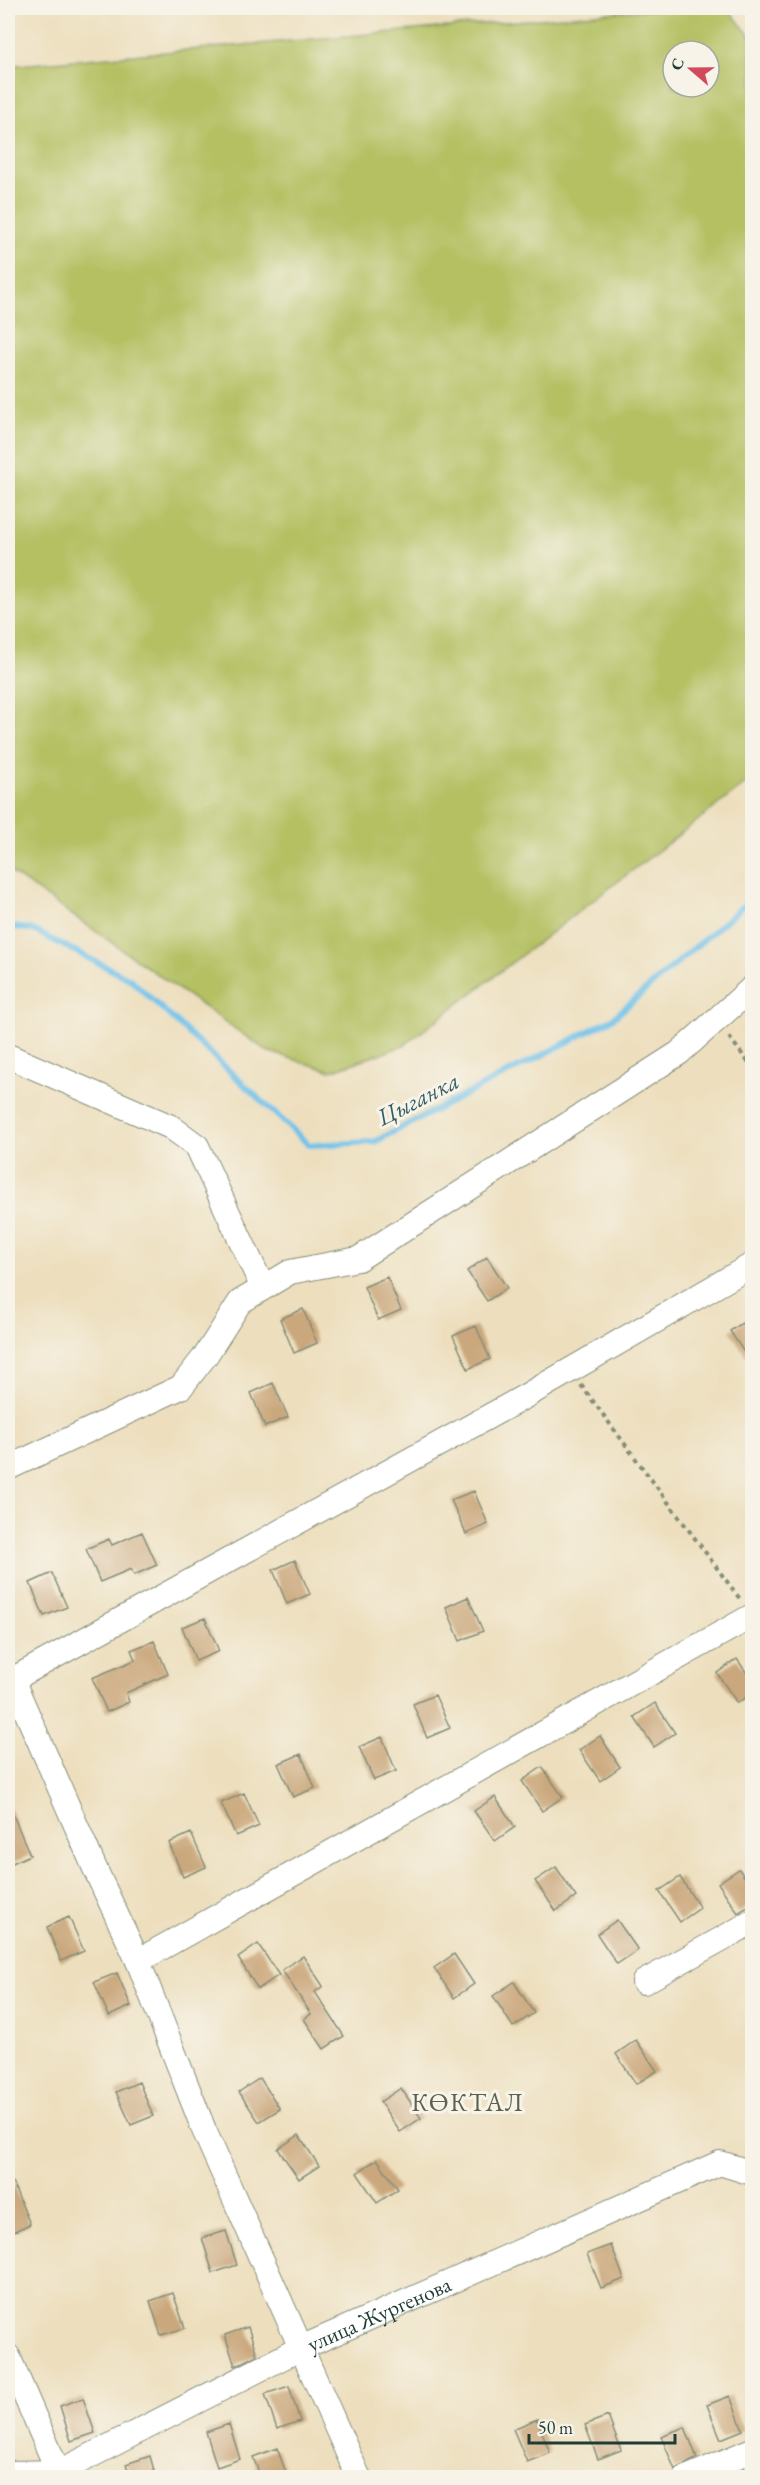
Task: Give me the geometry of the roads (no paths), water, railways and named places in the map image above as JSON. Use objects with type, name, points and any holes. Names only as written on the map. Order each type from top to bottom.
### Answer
[{"type":"street","points":[[8,1468],[181,1387],[206,1355],[240,1302],[290,1272],[358,1259],[679,1053],[753,988]]},
{"type":"street","points":[[8,1056],[171,1127],[197,1146],[262,1288]]},
{"type":"street","points":[[359,2478],[204,2130],[138,1961],[10,1680],[570,1370],[753,1264]]},
{"type":"street","points":[[138,1961],[753,1616]]},
{"type":"street","points":[[644,1982],[753,1922]]},
{"type":"street","name":"улица Жургенова","points":[[8,2473],[60,2475],[301,2348],[720,2163],[753,2173]]},
{"type":"street","points":[[8,2356],[60,2475]]},
{"type":"street","points":[[686,2478],[753,2450]]},
{"type":"waterway","name":"Цыганка","points":[[8,926],[33,930],[130,979],[309,1145],[374,1142],[612,1019],[752,898]]},
{"type":"district","name":"КӨКТАЛ","points":[[468,2102]]}]
